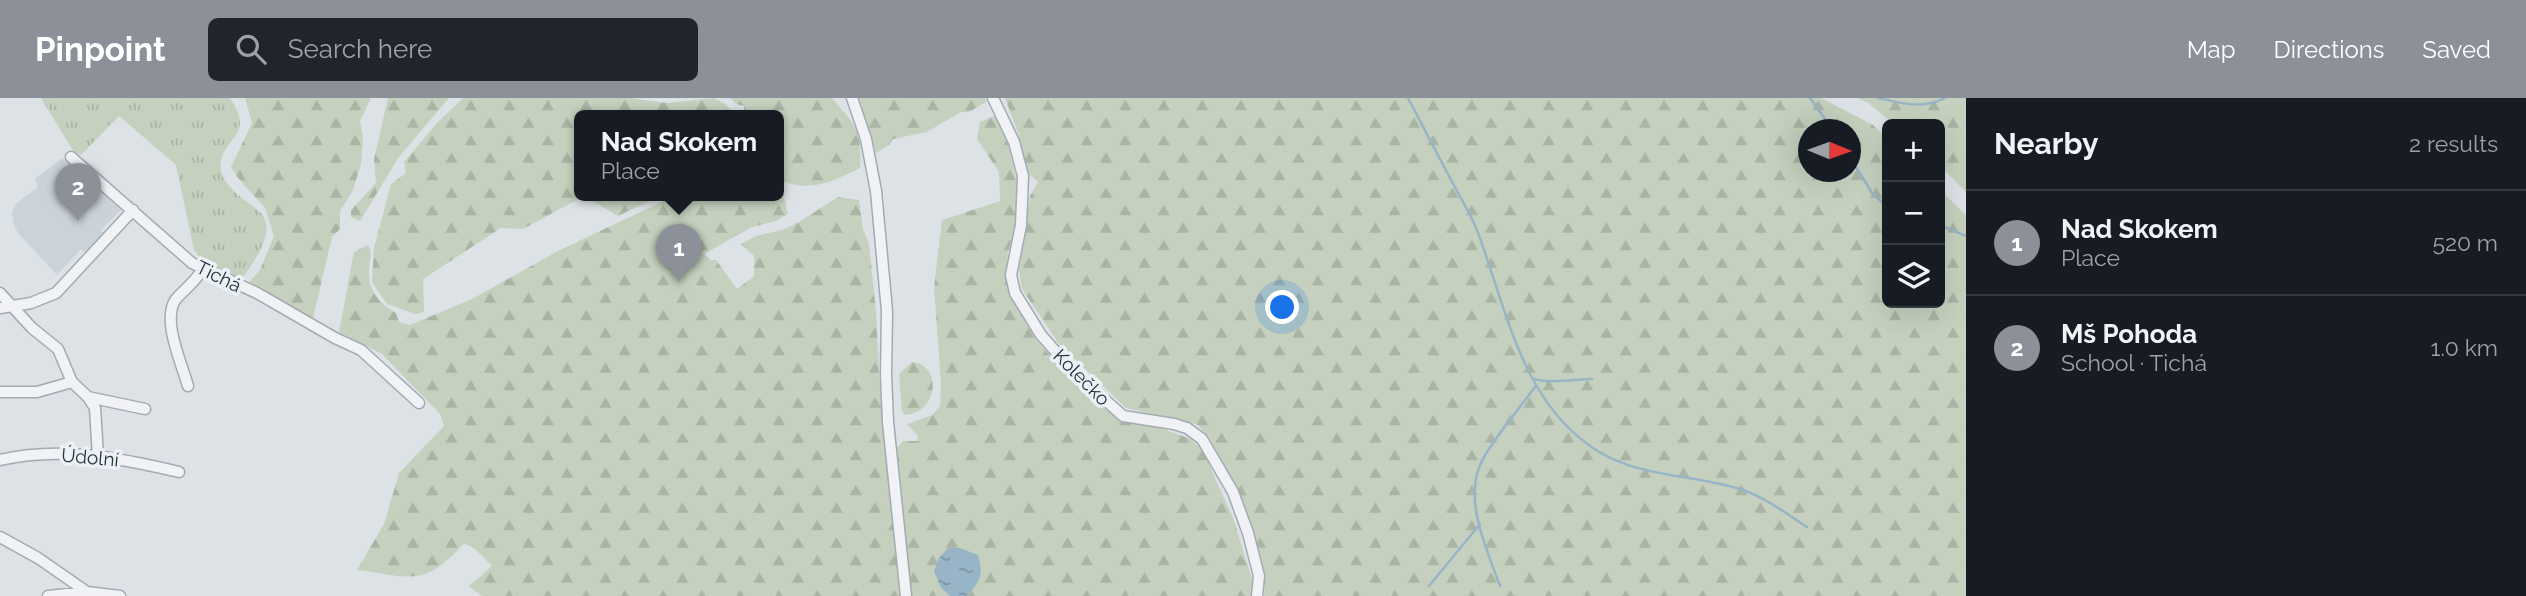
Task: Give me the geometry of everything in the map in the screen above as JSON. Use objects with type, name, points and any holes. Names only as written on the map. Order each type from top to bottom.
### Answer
[{"type":"street","points":[[852,98],[866,139],[876,191],[887,311],[888,422],[906,596]]},
{"type":"street","name":"Kolečko","points":[[993,98],[1014,142],[1023,176],[1021,225],[1011,275],[1015,293],[1041,335],[1073,371],[1123,416],[1174,424],[1187,428],[1202,439],[1233,492],[1248,533],[1259,576],[1257,596]]},
{"type":"street","name":"Tichá","points":[[71,157],[202,270],[257,293],[361,350],[419,403]]},
{"type":"street","points":[[5,307],[31,303],[56,293],[133,210]]},
{"type":"street","points":[[188,386],[171,327],[170,313],[176,300],[197,279],[202,270]]},
{"type":"street","points":[[0,293],[5,307],[58,349],[72,382],[93,402],[97,422],[98,456]]},
{"type":"street","points":[[0,392],[37,392],[72,382]]},
{"type":"street","points":[[88,397],[145,409]]},
{"type":"street","name":"Údolní","points":[[0,460],[45,453],[117,457],[179,472]]},
{"type":"street","points":[[0,537],[38,558],[87,592]]},
{"type":"street","points":[[48,596],[87,592],[120,596]]},
{"type":"shaded area","points":[[62,158],[121,210],[101,230],[105,235],[87,254],[81,249],[57,275],[19,234],[14,226],[12,212],[17,203],[38,187],[35,179]]},
{"type":"green space","points":[[41,98],[230,98],[240,122],[221,160],[222,174],[235,193],[261,213],[266,228],[262,246],[244,276],[230,276],[216,270],[194,250],[176,165],[119,116],[81,155],[74,152]]},
{"type":"green space","points":[[245,98],[371,98],[360,121],[363,136],[361,164],[353,190],[340,211],[340,229],[332,237],[313,318],[248,284],[260,270],[274,236],[265,208],[231,167],[252,123]]},
{"type":"green space","points":[[388,98],[449,98],[399,157],[360,221],[351,217],[351,210],[376,183],[374,159]]},
{"type":"green space","points":[[463,98],[630,98],[667,103],[713,98],[731,110],[574,110],[575,201],[523,229],[501,228],[423,279],[424,312],[415,314],[387,304],[372,282],[374,248],[391,184],[406,173],[404,162],[437,123]]},
{"type":"green space","points":[[730,98],[832,98],[856,129],[860,144],[860,168],[811,186],[784,182],[784,110],[744,110],[744,106],[736,104]]},
{"type":"green space","points":[[859,98],[985,98],[986,102],[969,112],[961,112],[927,132],[893,139],[876,153]]},
{"type":"green space","points":[[1005,98],[1821,98],[1873,125],[1882,134],[1882,308],[1945,308],[1945,195],[1966,215],[1966,596],[1264,596],[1265,576],[1242,502],[1210,439],[1198,425],[1126,408],[1059,344],[1022,289],[1019,270],[1030,196],[1038,182],[1027,172],[1019,136]]},
{"type":"green space","points":[[1857,98],[1966,98],[1966,192],[1945,171],[1945,119],[1888,119]]},
{"type":"green space","points":[[996,115],[1006,136],[1018,187],[1018,213],[1006,274],[1009,293],[1034,337],[1072,381],[1121,421],[1163,429],[1191,439],[1203,451],[1233,518],[1252,579],[1251,596],[911,596],[896,449],[903,441],[918,441],[917,435],[907,424],[932,415],[940,406],[941,384],[934,287],[942,220],[1000,201],[999,172],[977,139],[980,122]]},
{"type":"green space","points":[[784,197],[788,214],[776,221],[752,227],[704,254],[711,260],[716,260],[737,289],[754,276],[754,256],[741,244],[756,236],[782,230],[799,222],[838,197],[859,200],[863,229],[869,244],[900,596],[482,596],[469,586],[492,566],[475,549],[464,543],[438,567],[416,576],[357,570],[384,524],[399,473],[444,426],[440,414],[382,354],[339,332],[354,252],[368,245],[371,253],[369,275],[372,289],[384,305],[396,313],[399,322],[410,325],[474,298],[556,252],[663,201],[784,201]]},
{"type":"green space","points":[[592,201],[650,201],[618,216]]},
{"type":"green space","points":[[912,362],[929,371],[932,389],[924,406],[905,415],[902,411],[899,374]]},
{"type":"water","points":[[948,548],[960,548],[978,555],[980,577],[967,596],[950,596],[941,588],[934,571],[939,558]]},
{"type":"waterway","points":[[1408,98],[1475,224],[1519,351],[1533,380],[1550,406],[1571,430],[1596,450],[1630,466],[1752,493],[1807,527]]},
{"type":"waterway","points":[[1810,98],[1825,119]]},
{"type":"waterway","points":[[1878,98],[1920,105],[1945,98]]},
{"type":"waterway","points":[[1861,175],[1872,193],[1882,202]]},
{"type":"waterway","points":[[1945,227],[1966,236]]},
{"type":"waterway","points":[[1533,379],[1592,379]]},
{"type":"waterway","points":[[1500,586],[1478,521],[1475,488],[1484,457],[1535,387]]},
{"type":"waterway","points":[[1429,586],[1480,524]]},
{"type":"place","name":"Mš Pohoda","points":[[78,221]]},
{"type":"place","name":"Nad Skokem","points":[[679,282]]}]
